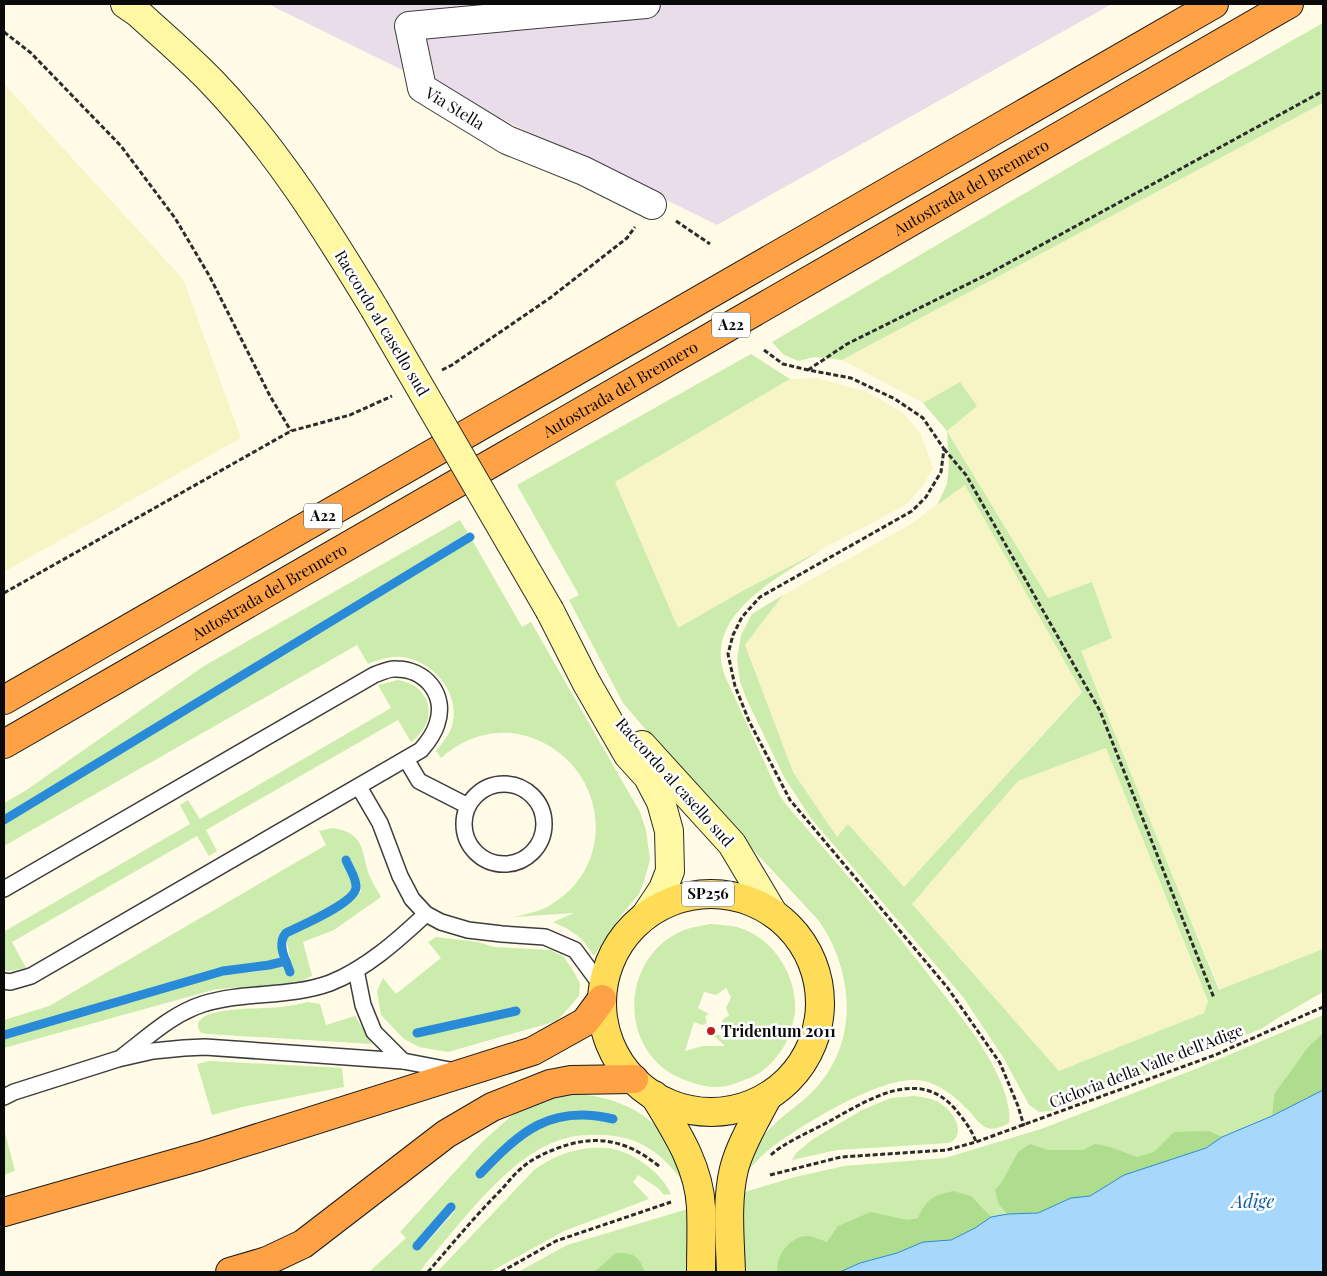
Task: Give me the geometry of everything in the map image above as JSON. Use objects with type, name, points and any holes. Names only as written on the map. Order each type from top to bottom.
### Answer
[{"type":"highway","name":"A22","points":[[4,700],[1214,4]]},
{"type":"highway","name":"Autostrada del Brennero","points":[[4,744],[1289,4]]},
{"type":"highway","points":[[4,1212],[202,1156],[533,1051],[585,1022],[603,994]]},
{"type":"highway","points":[[230,1272],[267,1261],[302,1244],[446,1134],[492,1108],[550,1084],[571,1080],[644,1087]]},
{"type":"main road","name":"Raccordo al casello sud","points":[[125,4],[138,12],[213,83],[282,166],[324,228],[374,308],[550,611],[586,682],[628,755],[648,778],[660,802],[669,831],[670,871],[663,889],[645,916],[623,938],[614,954],[607,971],[603,994],[603,1014],[610,1042],[619,1061],[644,1087],[684,1146],[696,1181],[701,1205],[701,1272]]},
{"type":"main road","name":"Raccordo al casello sud","points":[[586,682],[732,844],[773,913],[798,937],[808,955],[819,989],[820,1004],[816,1033],[808,1052],[784,1084],[768,1096],[733,1110],[716,1112],[688,1109],[665,1102],[644,1087]]},
{"type":"main road","name":"Raccordo al casello sud","points":[[645,916],[670,902],[686,896],[704,894],[724,895],[743,899],[773,913]]},
{"type":"main road","name":"Raccordo al casello sud","points":[[730,1272],[730,1197],[734,1168],[768,1096]]},
{"type":"street","name":"Via Stella","points":[[646,4],[409,26],[422,88],[507,140],[584,171],[652,205]]},
{"type":"lane","points":[[4,889],[374,675],[394,668],[411,671],[425,678],[435,690],[440,707],[438,723],[432,737],[421,750],[31,976],[10,982],[4,981]]},
{"type":"lane","points":[[406,759],[419,781],[468,806]]},
{"type":"lane","points":[[509,783],[522,787],[533,795],[541,806],[544,832],[539,845],[530,855],[519,862],[506,865],[492,863],[480,857],[471,848],[465,835],[463,822],[468,806],[473,797],[483,789],[496,784],[509,783]]},
{"type":"lane","points":[[359,787],[380,823],[400,876],[412,899],[426,914],[440,922],[468,930],[545,937],[575,950],[603,994]]},
{"type":"lane","points":[[118,1060],[181,1013],[202,1004],[228,998],[308,990],[331,982],[356,970],[400,938],[426,914]]},
{"type":"lane","points":[[356,970],[363,1005],[374,1032],[403,1060]]},
{"type":"lane","points":[[4,1096],[118,1060],[153,1051],[205,1047],[403,1060],[464,1073]]},
{"type":"path","points":[[4,32],[31,53],[121,146],[175,218],[210,277],[270,396],[292,431]]},
{"type":"path","points":[[808,370],[847,344],[990,273],[1323,91]]},
{"type":"path","points":[[434,374],[452,365],[565,286],[627,238],[652,205],[710,244]]},
{"type":"path","points":[[764,350],[782,364],[852,378],[895,399],[923,418],[944,449],[966,475],[1100,711],[1214,998]]},
{"type":"path","points":[[4,594],[292,431],[350,415],[399,392]]},
{"type":"path","points":[[944,449],[941,472],[926,497],[912,511],[760,598],[742,617],[733,635],[728,654],[735,686],[748,720],[790,800],[947,987],[1000,1063],[1018,1106],[1024,1126]]},
{"type":"path","name":"Ciclovia della Valle dell'Adige","points":[[770,1175],[841,1157],[947,1150],[976,1142],[1215,1055],[1323,1007]]},
{"type":"path","points":[[770,1158],[775,1151],[875,1097],[902,1088],[931,1091],[944,1098],[963,1118],[976,1142]]},
{"type":"path","points":[[428,1272],[480,1211],[524,1166],[542,1155],[568,1144],[597,1139],[616,1142],[643,1153],[665,1172]]},
{"type":"path","points":[[501,1272],[556,1241],[672,1202]]},
{"type":"shaded area","points":[[268,4],[1112,4],[717,225]]},
{"type":"shaded area","points":[[4,84],[183,279],[241,438],[4,572]]},
{"type":"shaded area","points":[[1323,103],[1323,949],[1220,990],[1080,651],[1112,638],[1092,582],[1048,598],[947,430],[960,382],[923,403],[842,360]]},
{"type":"shaded area","points":[[817,378],[867,392],[903,413],[920,432],[933,468],[923,486],[906,505],[746,589],[678,629],[615,482],[790,379]]},
{"type":"shaded area","points":[[965,484],[1082,691],[904,887],[848,825],[837,838],[793,772],[745,645],[783,595],[911,524]]},
{"type":"shaded area","points":[[1106,748],[1208,1001],[1204,1013],[1059,1071],[912,904],[1018,781]]},
{"type":"green space","points":[[1323,23],[1323,103],[842,360],[814,357],[799,361],[784,355],[772,342],[1078,162]]},
{"type":"green space","points":[[751,354],[790,379],[615,482],[678,628],[746,589],[823,549],[774,580],[742,607],[730,623],[722,640],[721,659],[724,674],[780,796],[923,967],[971,1030],[1000,1079],[1008,1106],[1009,1123],[998,1128],[987,1128],[958,1100],[937,1085],[920,1080],[896,1082],[858,1096],[819,1117],[771,1148],[746,1172],[756,1147],[765,1134],[778,1120],[815,1089],[833,1064],[841,1044],[846,1023],[847,1002],[839,960],[819,921],[688,779],[623,703],[569,600],[579,595],[517,485]]},
{"type":"green space","points":[[960,382],[977,406],[947,431],[923,403]]},
{"type":"green space","points":[[947,431],[1048,598],[1092,582],[1112,638],[1081,651],[1219,990],[1323,949],[1323,992],[1261,1029],[1051,1111],[1039,1112],[1029,1105],[1003,1057],[963,997],[810,817],[784,777],[740,682],[737,659],[741,635],[752,614],[783,595],[745,645],[793,772],[837,837],[848,824],[904,887],[1082,692],[965,485],[937,505],[947,484],[949,464]],"holes":[[[1106,748],[1208,1001],[1204,1013],[1059,1071],[912,904],[1018,781]]]},
{"type":"green space","points":[[460,520],[468,533],[4,818],[4,803],[25,791],[204,666]]},
{"type":"green space","points":[[471,538],[522,627],[531,622],[640,812],[646,830],[650,860],[639,894],[623,913],[594,956],[582,939],[568,929],[553,922],[574,913],[514,917],[547,907],[572,888],[588,865],[595,839],[594,811],[586,786],[570,763],[547,745],[518,734],[508,733],[487,734],[477,737],[449,751],[441,758],[436,751],[450,730],[454,710],[452,699],[441,679],[423,664],[412,659],[401,657],[388,658],[368,664],[357,645],[4,846],[4,824]]},
{"type":"green space","points":[[398,680],[419,689],[425,697],[428,706],[426,725],[411,742],[398,720],[206,830],[217,851],[209,856],[197,836],[12,942],[26,968],[10,971],[4,970],[4,929],[5,931],[190,824],[180,805],[188,800],[200,819],[391,708],[378,685]]},
{"type":"green space","points":[[333,828],[350,833],[359,842],[369,875],[381,897],[334,930],[303,942],[312,976],[278,985],[213,990],[4,1048],[4,1039],[224,974],[254,972],[284,966],[286,973],[294,971],[286,937],[345,906],[361,891],[360,884],[349,859],[342,862],[354,889],[326,910],[287,929],[281,936],[279,943],[283,959],[263,964],[227,967],[4,1032],[4,1020],[49,1006],[326,845],[319,831]]},
{"type":"green space","points":[[710,924],[737,927],[762,939],[772,948],[787,971],[795,997],[795,1013],[791,1030],[784,1046],[774,1061],[752,1077],[721,1087],[705,1086],[690,1082],[663,1067],[647,1050],[637,1029],[634,1006],[637,983],[647,961],[662,943],[684,930]],"holes":[[[726,988],[731,997],[726,1008],[729,1016],[724,1018],[720,1026],[723,1035],[713,1035],[725,1046],[703,1046],[685,1051],[694,1022],[702,1025],[707,1023],[705,1016],[709,1014],[698,1008],[704,992],[716,995]]]},
{"type":"green space","points":[[436,937],[478,942],[494,947],[551,950],[564,957],[574,972],[580,984],[579,996],[557,1021],[448,1052],[419,1047],[404,1039],[381,1015],[377,991],[383,978],[396,994],[441,958],[428,942]]},
{"type":"green space","points":[[308,1002],[320,1004],[326,1025],[355,1016],[372,1044],[209,1034],[201,1033],[198,1028],[198,1022],[201,1019],[216,1012],[281,1007]]},
{"type":"green space","points":[[1323,1015],[1323,1033],[1308,1047],[1274,1094],[1272,1116],[1090,1196],[860,1263],[840,1272],[518,1272],[567,1245],[795,1177],[844,1166],[945,1158],[1044,1128],[1198,1068]]},
{"type":"green space","points":[[1323,1033],[1323,1090],[1272,1116],[1274,1094],[1308,1047]]},
{"type":"green space","points":[[209,1061],[342,1068],[344,1087],[242,1107],[212,1115],[197,1064]]},
{"type":"green space","points":[[572,1094],[599,1097],[626,1106],[651,1121],[668,1142],[688,1188],[660,1156],[638,1143],[626,1138],[612,1136],[585,1135],[570,1137],[547,1145],[527,1157],[508,1172],[472,1209],[420,1272],[369,1272],[406,1238],[400,1232],[482,1142],[522,1108],[556,1096]],"holes":[[[574,1112],[598,1113],[613,1117],[613,1122],[582,1118],[552,1123],[539,1128],[515,1144],[482,1176],[478,1172],[498,1150],[531,1124],[544,1118]],[[449,1204],[455,1211],[421,1249],[415,1244]]]},
{"type":"green space","points":[[915,1096],[935,1101],[948,1110],[958,1128],[958,1134],[955,1139],[949,1143],[837,1150],[792,1160],[796,1153],[813,1139],[862,1110],[891,1098]]},
{"type":"green space","points":[[4,1129],[15,1171],[4,1175]]},
{"type":"green space","points":[[1209,1131],[1222,1137],[1206,1148],[1124,1175],[1090,1196],[1071,1198],[1038,1213],[1008,1214],[999,1205],[995,1190],[1002,1182],[1018,1152],[1030,1144],[1048,1150],[1083,1150],[1095,1144],[1110,1147],[1137,1157],[1154,1152],[1174,1132]]},
{"type":"green space","points":[[589,1148],[614,1149],[641,1161],[662,1180],[671,1194],[664,1195],[658,1188],[638,1175],[633,1182],[649,1199],[564,1231],[490,1272],[437,1272],[534,1170],[560,1155]]},
{"type":"green space","points":[[953,1191],[971,1196],[991,1217],[975,1228],[951,1240],[923,1242],[897,1253],[860,1263],[840,1272],[778,1272],[777,1266],[781,1254],[796,1239],[808,1236],[827,1242],[838,1226],[871,1212],[907,1220],[918,1218],[924,1206],[931,1199]]},
{"type":"green space","points":[[616,1253],[635,1256],[645,1272],[594,1272]]},
{"type":"water","name":"Adige","points":[[1323,1090],[1323,1272],[840,1272],[860,1263],[897,1253],[923,1242],[951,1240],[975,1228],[991,1217],[1008,1214],[1038,1213],[1071,1198],[1090,1196],[1124,1175],[1206,1148],[1222,1137],[1272,1116]]},
{"type":"waterway","points":[[4,820],[470,537]]},
{"type":"waterway","points":[[290,972],[284,957],[283,937],[286,933],[327,913],[348,899],[354,892],[356,883],[346,860]]},
{"type":"waterway","points":[[4,1035],[223,971],[286,961]]},
{"type":"waterway","points":[[417,1033],[516,1011]]},
{"type":"waterway","points":[[480,1174],[523,1134],[538,1125],[571,1115],[591,1115],[613,1119]]},
{"type":"waterway","points":[[417,1246],[451,1207]]},
{"type":"place","name":"Tridentum 2011","points":[[711,1031]]}]
